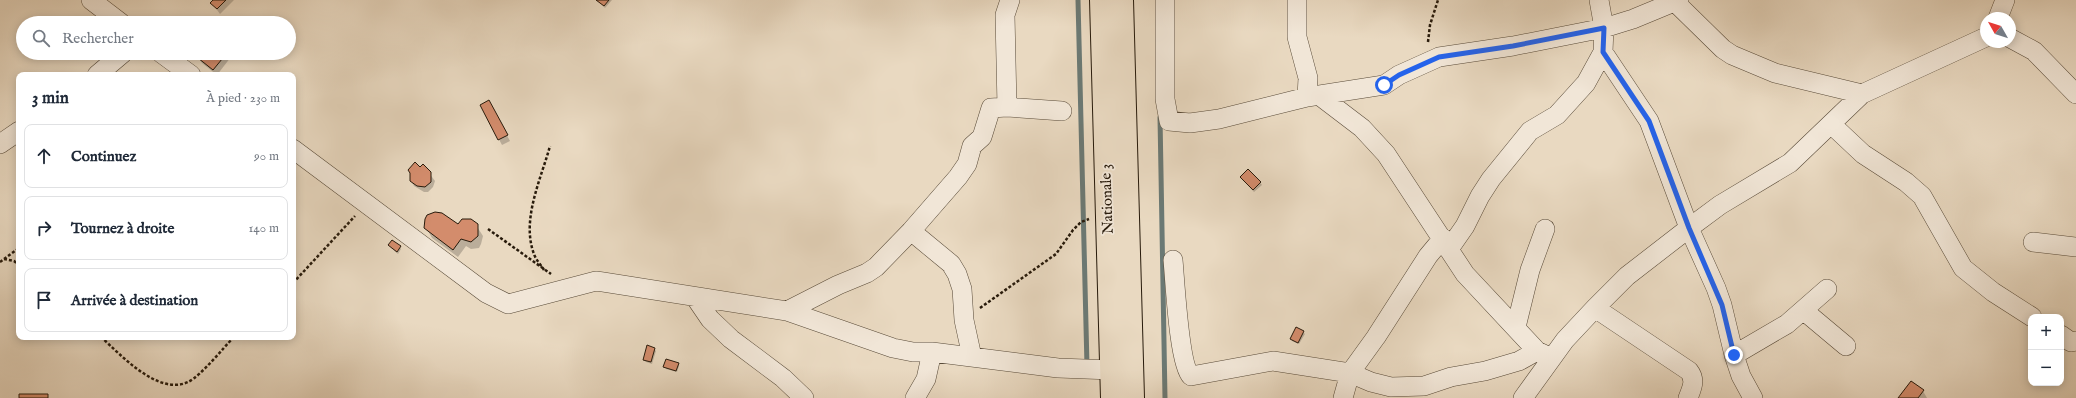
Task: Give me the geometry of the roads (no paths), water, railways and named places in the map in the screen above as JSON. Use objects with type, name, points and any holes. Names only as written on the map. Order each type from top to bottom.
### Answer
[{"type":"main road","name":"Nationale 3","points":[[1101,0],[1112,398]]},
{"type":"main road","points":[[1122,0],[1133,398]]},
{"type":"street","points":[[91,0],[112,16]]},
{"type":"street","points":[[1007,107],[1004,15],[1010,0]]},
{"type":"street","points":[[1165,0],[1165,99],[1169,121],[1190,123],[1219,120],[1313,96],[1384,85],[1426,62],[1439,57],[1513,46],[1604,28],[1632,19],[1677,1],[1723,49],[1732,54],[1775,74],[1862,94]]},
{"type":"street","points":[[1297,0],[1297,37],[1313,96],[1362,128],[1386,154],[1478,289],[1545,355]]},
{"type":"street","points":[[1343,398],[1350,373],[1376,337],[1428,256],[1446,243],[1465,226],[1480,196],[1530,131],[1557,115],[1578,94],[1603,52],[1604,28],[1599,0]]},
{"type":"street","points":[[2000,12],[2005,0]]},
{"type":"street","points":[[1527,396],[1545,355],[1627,276],[1720,205],[1790,162],[1862,94],[1980,40]]},
{"type":"street","points":[[2016,41],[2034,51],[2076,94]]},
{"type":"street","points":[[1603,52],[1649,121],[1689,228],[1722,305],[1734,355],[1741,376],[1753,398]]},
{"type":"street","points":[[101,72],[115,60]]},
{"type":"street","points":[[171,60],[187,72]]},
{"type":"street","points":[[787,311],[838,285],[867,273],[888,256],[949,190],[967,164],[972,146],[982,137],[991,108],[1007,107],[1062,111]]},
{"type":"street","points":[[1831,124],[1863,154],[1906,182],[1922,196],[1963,268],[1994,292],[2028,314]]},
{"type":"street","points":[[0,144],[16,134]]},
{"type":"street","points":[[296,151],[367,202],[486,293],[508,304],[596,281],[787,311],[893,348],[913,352],[932,352],[1058,368],[1112,370]]},
{"type":"street","points":[[1516,328],[1530,270],[1545,229]]},
{"type":"street","points":[[911,232],[951,264],[962,289],[964,320],[972,357]]},
{"type":"street","points":[[2034,242],[2076,247]]},
{"type":"street","points":[[1173,260],[1177,310],[1185,367],[1191,376],[1273,361],[1350,373],[1371,382],[1391,387],[1424,386],[1545,355]]},
{"type":"street","points":[[1734,355],[1787,324],[1827,289]]},
{"type":"street","points":[[695,297],[715,324],[794,394]]},
{"type":"street","points":[[1595,308],[1690,371],[1694,381],[1688,398]]},
{"type":"street","points":[[1803,310],[1846,346]]},
{"type":"street","points":[[2064,337],[2071,342],[2076,341]]},
{"type":"street","points":[[914,398],[926,380],[932,352]]},
{"type":"waterway","points":[[1078,0],[1087,366]]},
{"type":"waterway","points":[[1160,117],[1165,398]]}]
